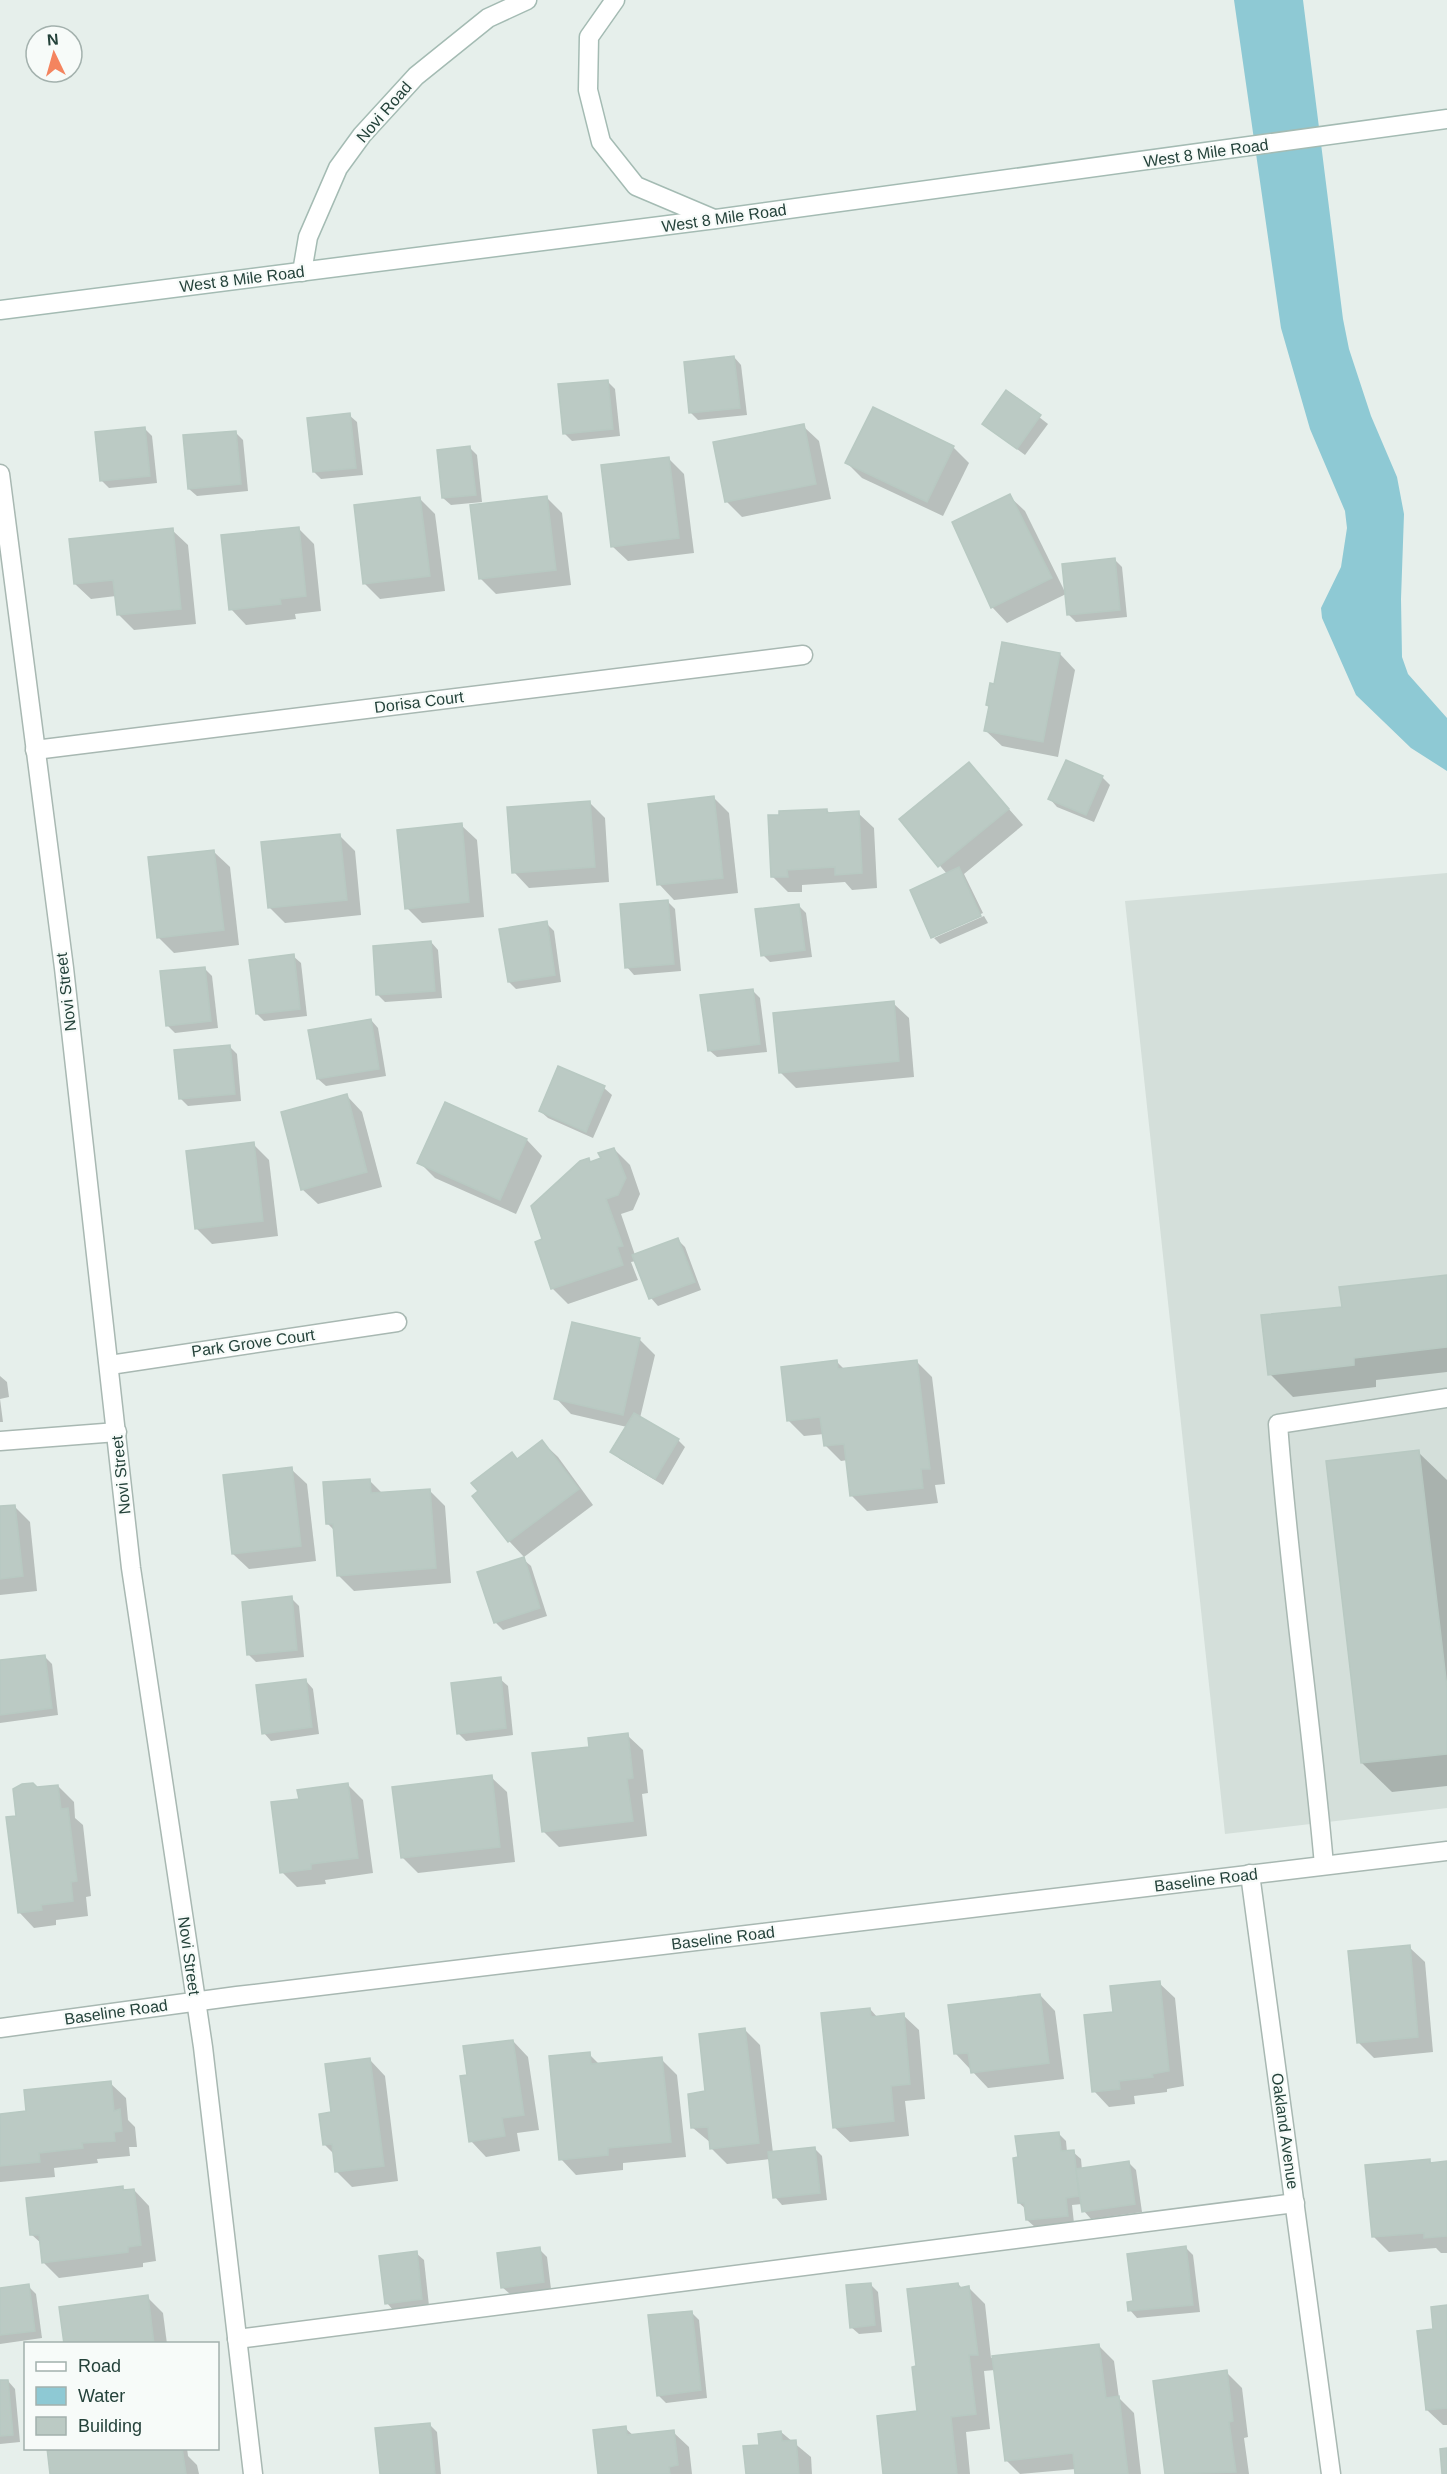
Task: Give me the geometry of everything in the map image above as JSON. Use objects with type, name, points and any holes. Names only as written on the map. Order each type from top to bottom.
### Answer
[{"type":"street","name":"Novi Road","points":[[302,272],[308,237],[338,168],[363,135],[416,75],[488,18],[526,0]]},
{"type":"street","points":[[615,0],[589,37],[588,90],[601,142],[636,186],[716,219]]},
{"type":"street","name":"West 8 Mile Road","points":[[0,310],[716,219],[1447,119]]},
{"type":"street","name":"Novi Street","points":[[0,474],[36,750],[110,1365],[131,1568],[196,2001],[253,2474]]},
{"type":"street","name":"Dorisa Court","points":[[36,750],[803,655]]},
{"type":"street","name":"Park Grove Court","points":[[110,1365],[397,1322]]},
{"type":"street","points":[[1324,1866],[1312,1729],[1283,1492],[1278,1424],[1447,1398]]},
{"type":"street","points":[[0,1441],[117,1432]]},
{"type":"street","name":"Baseline Road","points":[[0,2028],[196,2001],[1447,1851]]},
{"type":"street","name":"Oakland Avenue","points":[[1250,1874],[1331,2474]]},
{"type":"street","points":[[237,2339],[1295,2203]]},
{"type":"shaded area","points":[[1447,873],[1447,1808],[1225,1834],[1125,901]]},
{"type":"water","points":[[1234,0],[1303,0],[1343,319],[1349,349],[1371,416],[1397,477],[1404,514],[1401,599],[1402,657],[1408,674],[1447,718],[1447,771],[1411,748],[1356,695],[1322,618],[1321,608],[1341,567],[1347,528],[1345,511],[1310,429],[1281,328]]},
{"type":"building","points":[[734,356],[740,408],[689,413],[684,362]]},
{"type":"building","points":[[608,380],[613,429],[563,434],[558,384]]},
{"type":"building","points":[[1006,390],[1041,415],[1017,449],[982,424]]},
{"type":"building","points":[[873,407],[954,446],[927,502],[845,463]]},
{"type":"building","points":[[350,413],[356,468],[313,472],[307,418]]},
{"type":"building","points":[[804,424],[816,484],[725,502],[713,442]]},
{"type":"building","points":[[145,427],[150,476],[100,481],[95,432]]},
{"type":"building","points":[[236,431],[241,484],[188,489],[183,435]]},
{"type":"building","points":[[470,446],[476,495],[442,498],[437,450]]},
{"type":"building","points":[[669,457],[679,538],[611,547],[601,465]]},
{"type":"building","points":[[1010,494],[1052,578],[991,608],[952,522]]},
{"type":"building","points":[[547,496],[556,570],[479,579],[470,505]]},
{"type":"building","points":[[420,497],[430,576],[363,584],[354,505]]},
{"type":"building","points":[[299,527],[306,596],[280,599],[281,604],[229,610],[221,535]]},
{"type":"building","points":[[173,528],[181,609],[117,615],[113,580],[74,584],[69,539]]},
{"type":"building","points":[[1115,558],[1120,610],[1067,615],[1062,564]]},
{"type":"building","points":[[1002,642],[1060,653],[1043,742],[984,731],[989,706],[986,705],[990,683],[994,684]]},
{"type":"building","points":[[1066,760],[1103,776],[1086,815],[1048,799]]},
{"type":"building","points":[[969,762],[1009,809],[938,867],[899,819]]},
{"type":"building","points":[[714,796],[723,878],[657,885],[648,804]]},
{"type":"building","points":[[590,801],[595,867],[512,873],[507,807]]},
{"type":"building","points":[[827,809],[827,813],[859,811],[862,873],[835,875],[835,867],[787,870],[788,877],[771,877],[768,815],[779,815],[779,811]]},
{"type":"building","points":[[462,823],[469,902],[405,909],[397,830]]},
{"type":"building","points":[[340,834],[347,900],[268,908],[261,842]]},
{"type":"building","points":[[214,850],[224,930],[157,938],[148,857]]},
{"type":"building","points":[[959,867],[981,916],[931,938],[910,890]]},
{"type":"building","points":[[668,900],[674,964],[625,968],[620,904]]},
{"type":"building","points":[[799,904],[805,950],[761,956],[755,909]]},
{"type":"building","points":[[547,921],[555,975],[508,982],[499,929]]},
{"type":"building","points":[[431,941],[435,991],[376,995],[373,946]]},
{"type":"building","points":[[294,954],[300,1009],[256,1014],[249,960]]},
{"type":"building","points":[[205,967],[211,1021],[166,1026],[160,971]]},
{"type":"building","points":[[753,989],[760,1044],[708,1051],[700,995]]},
{"type":"building","points":[[894,1001],[899,1061],[779,1073],[773,1013]]},
{"type":"building","points":[[371,1019],[379,1069],[317,1079],[308,1030]]},
{"type":"building","points":[[230,1045],[235,1094],[179,1099],[174,1050]]},
{"type":"building","points":[[558,1066],[605,1086],[586,1132],[539,1111]]},
{"type":"building","points":[[347,1094],[367,1172],[301,1190],[281,1112]]},
{"type":"building","points":[[445,1102],[527,1139],[500,1200],[417,1163]]},
{"type":"building","points":[[254,1142],[263,1221],[195,1229],[186,1151]]},
{"type":"building","points":[[614,1148],[626,1178],[618,1195],[606,1199],[623,1246],[617,1247],[623,1265],[551,1289],[535,1242],[542,1239],[531,1206],[580,1161],[589,1158],[590,1162],[601,1158],[598,1153]]},
{"type":"building","points":[[678,1238],[695,1282],[649,1299],[632,1255]]},
{"type":"building","points":[[1447,1275],[1447,1347],[1354,1358],[1354,1365],[1268,1375],[1261,1315],[1342,1307],[1339,1287]]},
{"type":"building","points":[[572,1322],[640,1338],[623,1415],[554,1399]]},
{"type":"building","points":[[837,1360],[838,1369],[917,1360],[930,1469],[921,1469],[923,1488],[850,1496],[844,1444],[824,1446],[820,1417],[787,1421],[781,1367]]},
{"type":"building","points":[[634,1413],[679,1439],[655,1479],[610,1452]]},
{"type":"building","points":[[542,1440],[579,1489],[508,1542],[472,1496],[478,1491],[471,1483],[512,1452],[517,1459]]},
{"type":"building","points":[[1419,1450],[1447,1688],[1447,1754],[1361,1763],[1326,1461]]},
{"type":"building","points":[[292,1467],[301,1546],[232,1554],[223,1475]]},
{"type":"building","points":[[370,1479],[371,1493],[430,1489],[436,1568],[337,1576],[333,1524],[326,1524],[323,1482]]},
{"type":"building","points":[[15,1505],[23,1576],[0,1579],[0,1506]]},
{"type":"building","points":[[524,1557],[540,1608],[494,1623],[477,1572]]},
{"type":"building","points":[[292,1596],[297,1650],[247,1655],[242,1602]]},
{"type":"building","points":[[45,1655],[52,1708],[0,1715],[0,1660]]},
{"type":"building","points":[[501,1677],[506,1728],[457,1734],[451,1683]]},
{"type":"building","points":[[306,1679],[312,1727],[262,1734],[256,1685]]},
{"type":"building","points":[[628,1733],[633,1778],[627,1779],[633,1821],[542,1832],[532,1753],[589,1747],[588,1738]]},
{"type":"building","points":[[492,1775],[500,1847],[401,1858],[392,1787]]},
{"type":"building","points":[[33,1783],[37,1787],[58,1785],[61,1809],[68,1808],[77,1881],[71,1882],[73,1901],[41,1905],[42,1910],[18,1913],[6,1817],[16,1816],[13,1789],[22,1784]]},
{"type":"building","points":[[348,1783],[358,1858],[311,1864],[311,1869],[280,1873],[271,1802],[299,1799],[297,1790]]},
{"type":"building","points":[[1410,1945],[1418,2037],[1357,2043],[1348,1951]]},
{"type":"building","points":[[1160,1981],[1169,2071],[1152,2074],[1153,2077],[1119,2081],[1120,2089],[1092,2092],[1084,2015],[1113,2012],[1110,1986]]},
{"type":"building","points":[[1040,1994],[1049,2063],[971,2073],[968,2053],[954,2054],[948,2005]]},
{"type":"building","points":[[870,2008],[871,2017],[904,2013],[910,2084],[891,2086],[894,2121],[833,2128],[821,2013]]},
{"type":"building","points":[[745,2028],[759,2143],[710,2149],[708,2127],[691,2128],[688,2094],[705,2091],[699,2034]]},
{"type":"building","points":[[513,2040],[524,2115],[502,2118],[505,2136],[469,2142],[460,2076],[467,2075],[463,2046]]},
{"type":"building","points":[[590,2052],[591,2064],[662,2057],[671,2142],[608,2148],[608,2155],[559,2160],[549,2056]]},
{"type":"building","points":[[370,2058],[384,2166],[335,2172],[332,2144],[323,2145],[319,2114],[331,2112],[325,2064]]},
{"type":"building","points":[[111,2081],[114,2111],[120,2109],[122,2131],[114,2132],[115,2141],[82,2143],[83,2148],[39,2153],[40,2162],[0,2166],[0,2114],[26,2111],[24,2090]]},
{"type":"building","points":[[1059,2132],[1061,2151],[1074,2150],[1079,2196],[1066,2198],[1068,2216],[1026,2220],[1024,2203],[1018,2203],[1013,2158],[1018,2157],[1015,2136]]},
{"type":"building","points":[[815,2147],[820,2193],[773,2198],[768,2152]]},
{"type":"building","points":[[1430,2159],[1430,2163],[1447,2161],[1447,2236],[1424,2238],[1424,2233],[1372,2237],[1365,2165]]},
{"type":"building","points":[[1129,2161],[1135,2204],[1082,2212],[1076,2169]]},
{"type":"building","points":[[123,2186],[123,2190],[134,2189],[141,2245],[128,2247],[128,2252],[42,2263],[39,2235],[30,2235],[26,2198]]},
{"type":"building","points":[[1186,2246],[1193,2305],[1128,2311],[1127,2302],[1133,2301],[1127,2254]]},
{"type":"building","points":[[540,2247],[544,2282],[501,2288],[497,2253]]},
{"type":"building","points":[[417,2251],[422,2299],[385,2304],[379,2256]]},
{"type":"building","points":[[871,2283],[875,2325],[850,2328],[846,2285]]},
{"type":"building","points":[[958,2283],[959,2288],[969,2286],[978,2355],[969,2355],[976,2414],[951,2417],[957,2474],[883,2474],[877,2416],[917,2411],[912,2367],[916,2366],[907,2289]]},
{"type":"building","points":[[29,2284],[35,2331],[0,2335],[0,2288]]},
{"type":"building","points":[[148,2295],[154,2342],[64,2342],[59,2307]]},
{"type":"building","points":[[1447,2305],[1447,2408],[1426,2410],[1417,2331],[1433,2329],[1431,2307]]},
{"type":"building","points":[[692,2311],[701,2390],[657,2396],[648,2315]]},
{"type":"building","points":[[1099,2344],[1106,2398],[1119,2396],[1128,2474],[1075,2474],[1073,2453],[1005,2461],[992,2356]]},
{"type":"building","points":[[1227,2370],[1233,2421],[1229,2422],[1236,2472],[1165,2474],[1153,2381]]},
{"type":"building","points":[[0,2380],[8,2380],[13,2435],[0,2436]]},
{"type":"building","points":[[430,2423],[435,2474],[380,2474],[375,2428]]},
{"type":"building","points":[[626,2426],[627,2435],[674,2430],[678,2465],[669,2467],[670,2474],[598,2474],[593,2430]]},
{"type":"building","points":[[781,2431],[782,2441],[796,2440],[799,2474],[746,2474],[743,2446],[759,2445],[758,2434]]},
{"type":"building","points":[[1447,2448],[1447,2474],[1442,2474],[1440,2449]]},
{"type":"building","points":[[47,2450],[182,2450],[186,2474],[50,2474]]}]
